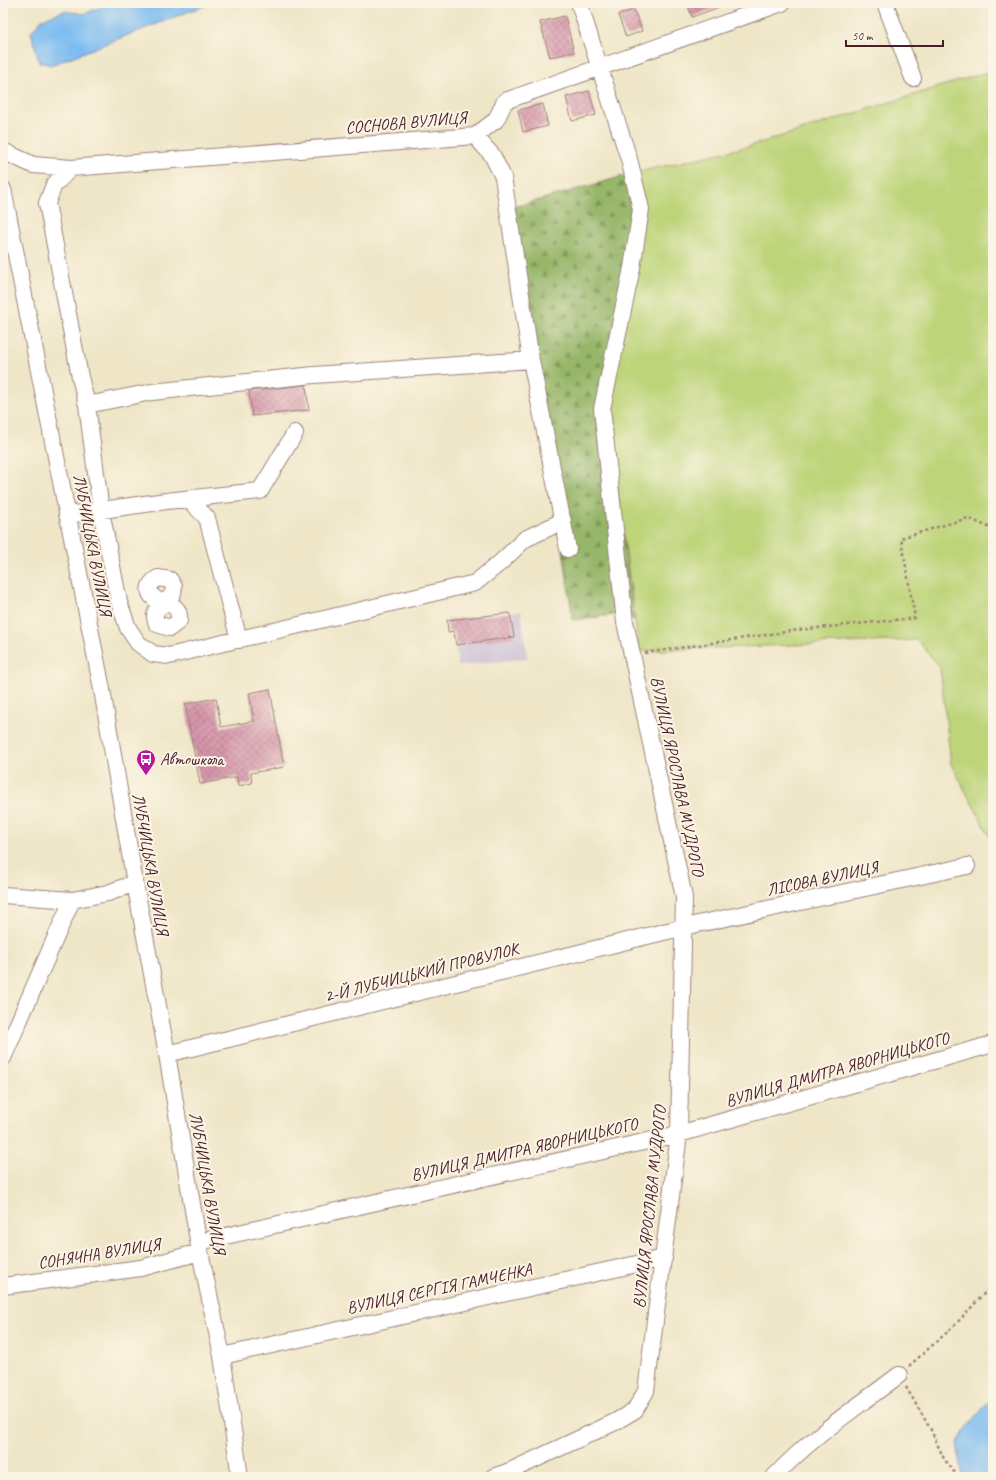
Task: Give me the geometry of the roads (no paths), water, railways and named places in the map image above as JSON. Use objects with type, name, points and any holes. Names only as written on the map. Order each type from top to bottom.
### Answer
[{"type":"street","name":"ВУЛИЦЯ ЯРОСЛАВА МУДРОГО","points":[[493,1477],[510,1471],[615,1422],[635,1410],[646,1391],[680,1134],[684,897],[625,622],[602,409],[632,268],[641,209],[629,158],[599,69],[579,3]]},
{"type":"street","name":"СОСНОВА ВУЛИЦЯ","points":[[3,151],[33,165],[71,168],[474,136],[496,120],[505,101],[782,3]]},
{"type":"street","points":[[885,3],[914,78]]},
{"type":"street","points":[[474,136],[492,155],[503,177],[531,360],[568,549]]},
{"type":"street","points":[[71,168],[54,185],[47,203],[80,377],[87,405],[101,511],[119,602],[128,628],[138,644],[153,654],[169,656],[475,583],[502,562],[525,539],[563,521]]},
{"type":"street","name":"ЛУБЧИЦЬКА ВУЛИЦЯ","points":[[3,189],[8,237],[101,684],[135,883],[167,1054],[199,1247],[222,1356],[240,1477]]},
{"type":"street","points":[[87,405],[152,392],[314,375],[531,360]]},
{"type":"street","points":[[67,515],[260,491],[295,433]]},
{"type":"street","points":[[188,499],[207,518],[239,640]]},
{"type":"street","name":"ЛІСОВА ВУЛИЦЯ","points":[[684,927],[967,866]]},
{"type":"street","points":[[3,895],[72,900],[108,893],[135,883]]},
{"type":"street","points":[[3,1058],[72,900]]},
{"type":"street","name":"2-Й ЛУБЧИЦЬКИЙ ПРОВУЛОК","points":[[167,1054],[684,927]]},
{"type":"street","name":"ВУЛИЦЯ ДМИТРА ЯВОРНИЦЬКОГО","points":[[199,1247],[680,1134],[993,1044]]},
{"type":"street","name":"СОНЯЧНА ВУЛИЦЯ","points":[[3,1286],[141,1268],[199,1247]]},
{"type":"street","name":"ВУЛИЦЯ СЕРГІЯ ГАМЧЕНКА","points":[[222,1356],[664,1258]]},
{"type":"street","points":[[774,1477],[783,1467],[843,1417],[899,1375]]},
{"type":"water","points":[[211,3],[51,65],[39,62],[31,32],[42,19],[64,11],[84,14],[108,4]]},
{"type":"water","points":[[993,1397],[993,1477],[963,1477],[957,1444],[968,1426]]},
{"type":"place","name":"Автошкола","points":[[146,776]]}]
